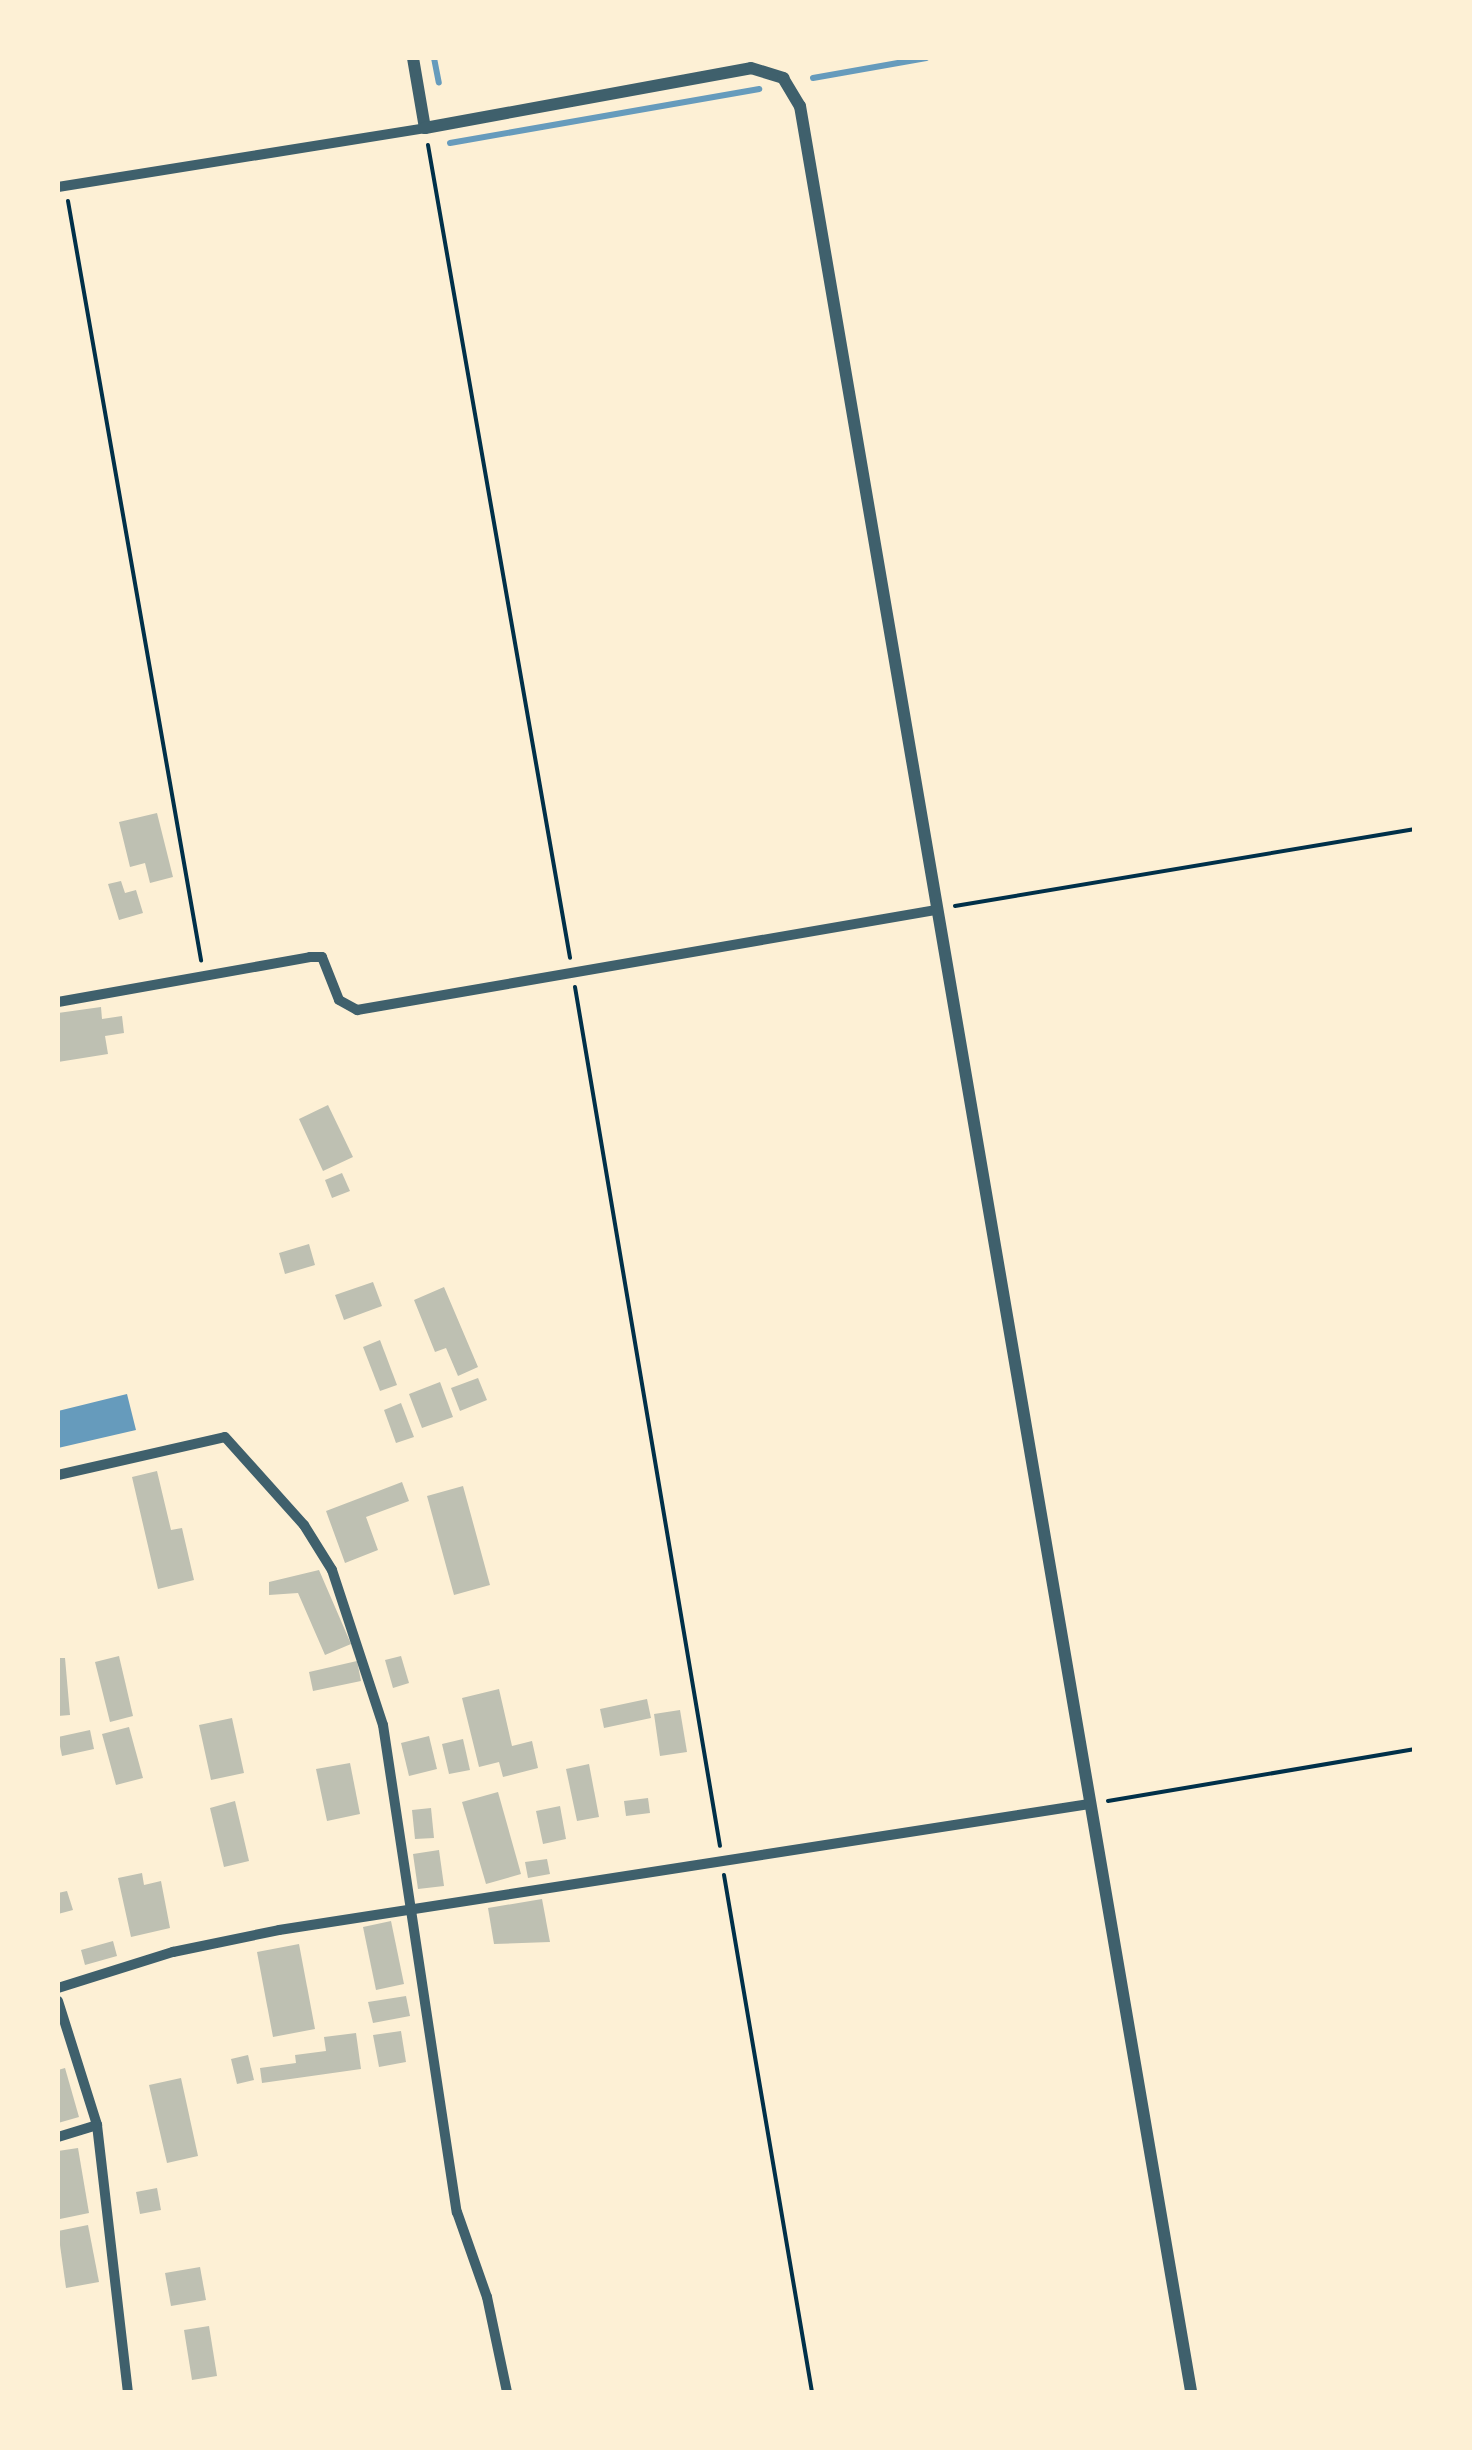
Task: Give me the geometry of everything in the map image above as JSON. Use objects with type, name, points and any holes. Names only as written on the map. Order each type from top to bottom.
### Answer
[{"type":"street","points":[[413,58],[424,128]]},
{"type":"street","points":[[62,187],[424,128],[751,68],[782,78],[792,90],[800,106],[1191,2392]]},
{"type":"street","points":[[58,1002],[322,958],[339,1000],[357,1010],[936,910]]},
{"type":"street","points":[[58,1474],[225,1437],[304,1525],[342,1592],[375,1690],[406,1909],[457,2212],[487,2297],[506,2392]]},
{"type":"street","points":[[58,1988],[172,1952],[406,1909],[723,1865],[1089,1804]]},
{"type":"street","points":[[58,2001],[97,2124],[128,2392]]},
{"type":"street","points":[[58,2137],[97,2124]]},
{"type":"path","points":[[424,128],[572,970],[812,2392]]},
{"type":"path","points":[[62,187],[204,978]]},
{"type":"path","points":[[936,910],[1414,829]]},
{"type":"path","points":[[1089,1804],[1414,1749]]},
{"type":"water","points":[[127,1394],[136,1430],[58,1448],[58,1411]]},
{"type":"building","points":[[157,813],[173,877],[150,883],[145,863],[130,867],[119,822]]},
{"type":"building","points":[[121,881],[125,893],[136,890],[143,913],[119,920],[108,884]]},
{"type":"building","points":[[101,1007],[102,1019],[122,1016],[124,1033],[105,1036],[108,1054],[58,1062],[58,1013]]},
{"type":"building","points":[[328,1105],[353,1157],[323,1171],[299,1119]]},
{"type":"building","points":[[342,1173],[350,1191],[332,1198],[325,1180]]},
{"type":"building","points":[[309,1244],[315,1265],[285,1274],[279,1253]]},
{"type":"building","points":[[373,1282],[382,1306],[344,1320],[335,1295]]},
{"type":"building","points":[[444,1287],[478,1367],[458,1376],[446,1348],[435,1352],[414,1300]]},
{"type":"building","points":[[380,1340],[397,1385],[380,1391],[363,1347]]},
{"type":"building","points":[[478,1378],[487,1400],[460,1411],[451,1388]]},
{"type":"building","points":[[440,1382],[453,1417],[422,1428],[409,1394]]},
{"type":"building","points":[[401,1403],[414,1437],[396,1443],[384,1410]]},
{"type":"building","points":[[157,1471],[171,1530],[182,1528],[194,1580],[158,1589],[132,1477]]},
{"type":"building","points":[[402,1482],[409,1501],[366,1517],[378,1550],[345,1563],[326,1511]]},
{"type":"building","points":[[463,1486],[490,1585],[454,1595],[427,1496]]},
{"type":"building","points":[[319,1570],[351,1644],[325,1655],[298,1593],[269,1595],[269,1582]]},
{"type":"building","points":[[119,1656],[133,1716],[110,1722],[95,1662]]},
{"type":"building","points":[[401,1656],[409,1683],[393,1688],[385,1660]]},
{"type":"building","points":[[58,1658],[65,1658],[70,1715],[58,1716]]},
{"type":"building","points":[[357,1661],[361,1681],[313,1691],[309,1672]]},
{"type":"building","points":[[499,1689],[512,1746],[532,1741],[538,1768],[503,1777],[499,1762],[479,1767],[462,1698]]},
{"type":"building","points":[[647,1699],[651,1718],[604,1728],[600,1709]]},
{"type":"building","points":[[680,1710],[687,1752],[660,1756],[654,1714]]},
{"type":"building","points":[[232,1718],[244,1773],[211,1780],[199,1725]]},
{"type":"building","points":[[129,1727],[143,1778],[116,1785],[102,1734]]},
{"type":"building","points":[[90,1730],[94,1749],[62,1756],[58,1737]]},
{"type":"building","points":[[429,1736],[437,1769],[409,1776],[401,1743]]},
{"type":"building","points":[[463,1739],[470,1770],[449,1774],[442,1744]]},
{"type":"building","points":[[350,1763],[360,1814],[327,1821],[316,1769]]},
{"type":"building","points":[[589,1764],[599,1817],[577,1821],[566,1769]]},
{"type":"building","points":[[498,1792],[521,1874],[486,1884],[462,1802]]},
{"type":"building","points":[[648,1798],[650,1813],[626,1816],[624,1801]]},
{"type":"building","points":[[235,1801],[249,1861],[224,1867],[210,1808]]},
{"type":"building","points":[[560,1806],[566,1839],[543,1844],[536,1811]]},
{"type":"building","points":[[431,1808],[434,1838],[415,1839],[412,1810]]},
{"type":"building","points":[[439,1850],[444,1886],[418,1889],[413,1854]]},
{"type":"building","points":[[547,1859],[550,1874],[528,1878],[525,1862]]},
{"type":"building","points":[[142,1873],[144,1885],[161,1881],[170,1928],[131,1937],[118,1878]]},
{"type":"building","points":[[67,1891],[73,1910],[58,1914],[58,1893]]},
{"type":"building","points":[[542,1899],[550,1942],[494,1944],[488,1908]]},
{"type":"building","points":[[391,1921],[404,1984],[376,1990],[363,1927]]},
{"type":"building","points":[[113,1941],[117,1956],[85,1965],[81,1950]]},
{"type":"building","points":[[299,1944],[315,2029],[273,2037],[257,1952]]},
{"type":"building","points":[[406,1996],[410,2016],[373,2023],[368,2002]]},
{"type":"building","points":[[401,2031],[406,2062],[379,2067],[373,2035]]},
{"type":"building","points":[[356,2033],[361,2069],[262,2083],[260,2068],[296,2063],[295,2055],[326,2051],[324,2037]]},
{"type":"building","points":[[248,2055],[254,2080],[237,2084],[231,2059]]},
{"type":"building","points":[[65,2068],[79,2117],[58,2123],[58,2070]]},
{"type":"building","points":[[181,2078],[198,2156],[167,2163],[149,2085]]},
{"type":"building","points":[[78,2148],[89,2213],[60,2219],[58,2151]]},
{"type":"building","points":[[157,2188],[161,2210],[140,2214],[136,2192]]},
{"type":"building","points":[[88,2225],[99,2282],[66,2288],[58,2231]]},
{"type":"building","points":[[200,2267],[206,2300],[171,2306],[165,2273]]},
{"type":"building","points":[[209,2326],[217,2376],[192,2380],[184,2330]]},
{"type":"waterway","points":[[434,58],[439,83]]},
{"type":"waterway","points":[[813,78],[926,58]]},
{"type":"waterway","points":[[450,143],[759,89]]}]
